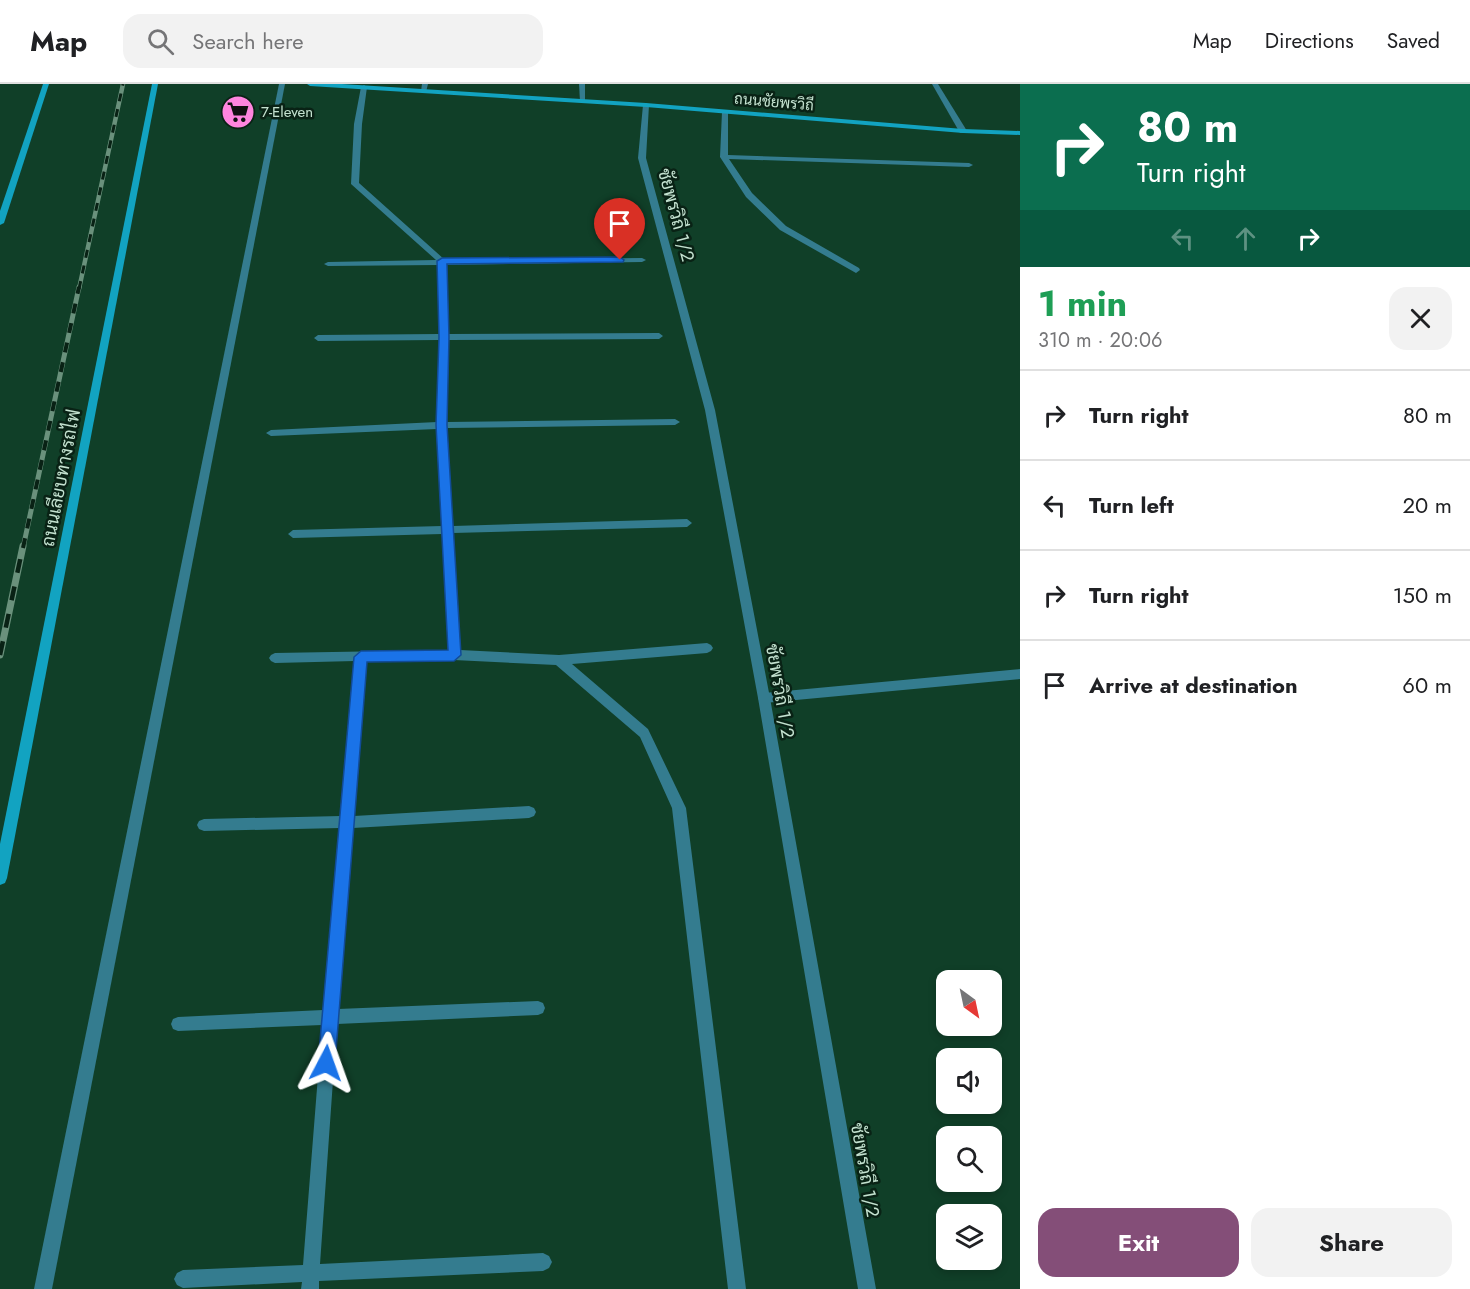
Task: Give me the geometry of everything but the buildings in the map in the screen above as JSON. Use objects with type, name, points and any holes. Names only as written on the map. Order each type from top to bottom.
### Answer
[{"type":"street","points":[[0,223],[46,84]]},
{"type":"street","name":"ถนนเลียบทางรถไฟ","points":[[0,878],[155,84]]},
{"type":"street","points":[[43,1289],[282,84]]},
{"type":"street","name":"ถนนชัยพรวิถี","points":[[310,84],[425,88],[932,129],[1020,133]]},
{"type":"street","points":[[582,84],[583,101]]},
{"type":"street","points":[[935,84],[963,131]]},
{"type":"street","points":[[364,87],[358,124],[356,184],[442,261],[444,337],[442,425],[454,655]]},
{"type":"street","name":"ชัยพรวิถี 1/2","points":[[646,105],[642,158],[710,410],[764,698],[867,1289]]},
{"type":"street","points":[[725,112],[724,157],[749,195],[783,228],[856,270]]},
{"type":"street","points":[[724,157],[969,165]]},
{"type":"street","points":[[328,264],[642,260]]},
{"type":"street","points":[[318,338],[659,336]]},
{"type":"street","points":[[271,433],[442,425],[675,422]]},
{"type":"street","points":[[293,534],[687,523]]},
{"type":"street","points":[[275,658],[454,655],[559,660],[707,648]]},
{"type":"street","points":[[311,1281],[330,1016],[361,657]]},
{"type":"street","points":[[559,660],[644,733],[679,808],[737,1289]]},
{"type":"street","points":[[764,698],[1020,674]]},
{"type":"street","points":[[204,825],[348,822],[529,812]]},
{"type":"street","points":[[178,1024],[538,1008]]},
{"type":"street","points":[[183,1279],[311,1281],[543,1262]]},
{"type":"railway","points":[[79,289],[123,84]]},
{"type":"railway","points":[[23,548],[79,287]]},
{"type":"railway","points":[[0,655],[23,546]]},
{"type":"place","name":"7-Eleven","points":[[238,112]]},
{"type":"route","points":[[326,1063],[361,657],[454,655],[442,425],[444,337],[442,261],[620,260]]}]
